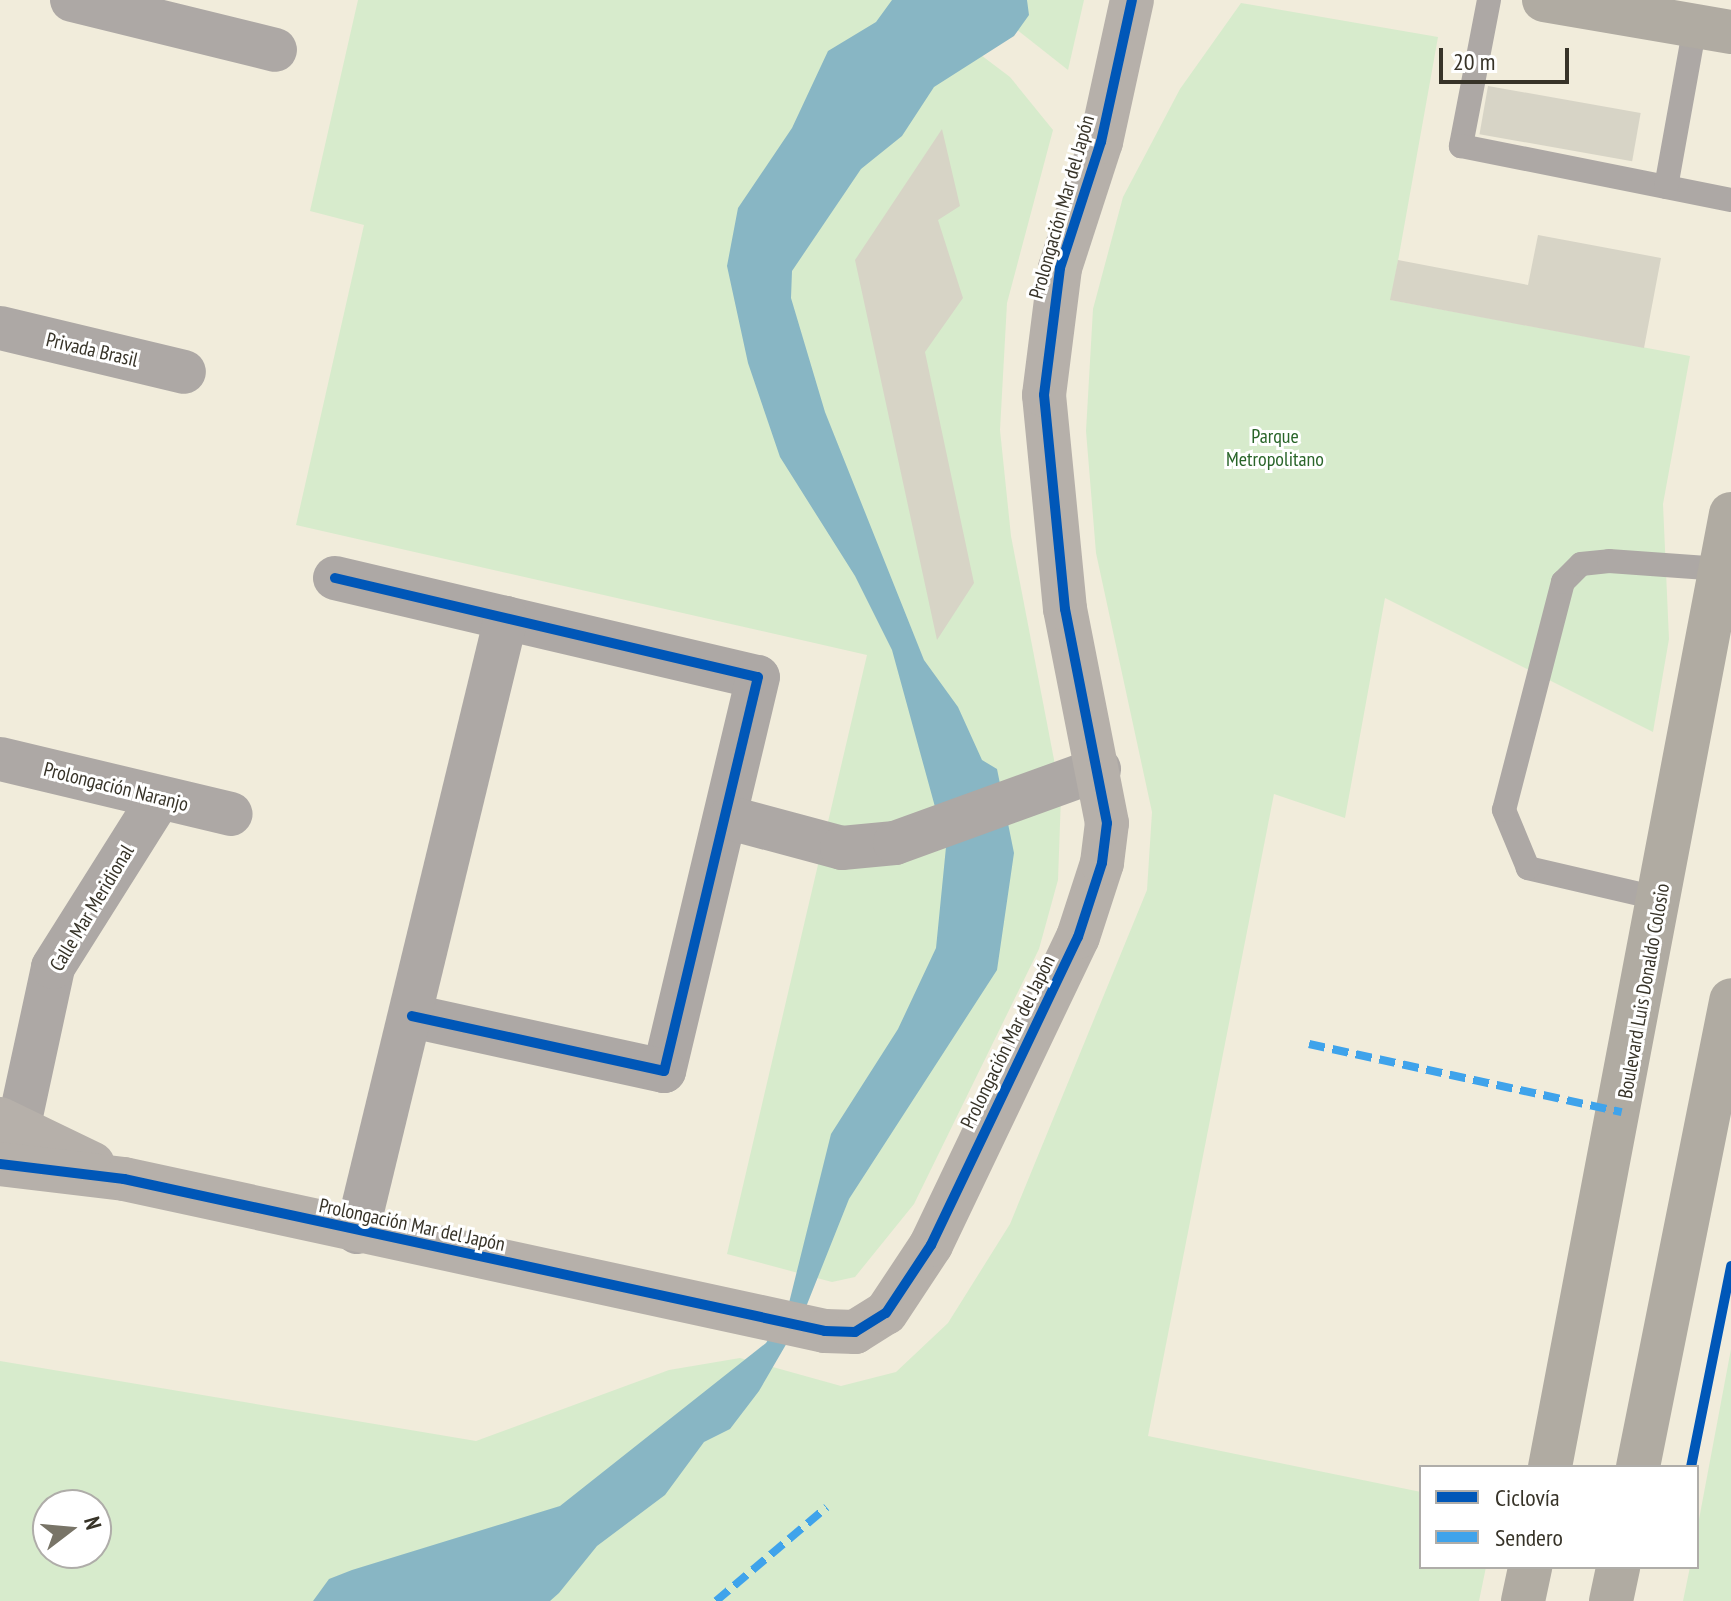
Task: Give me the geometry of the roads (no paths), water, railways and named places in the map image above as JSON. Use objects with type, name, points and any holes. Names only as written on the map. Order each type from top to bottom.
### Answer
[{"type":"main road","points":[[1544,0],[1713,29]]},
{"type":"main road","name":"Boulevard Luis Donaldo Colosio","points":[[1550,1465],[1661,899],[1731,514]]},
{"type":"main road","points":[[1638,1465],[1731,1000]]},
{"type":"main road","points":[[1523,1601],[1530,1569]]},
{"type":"main road","points":[[1611,1601],[1618,1569]]},
{"type":"street","points":[[72,0],[275,50]]},
{"type":"street","name":"Prolongación Mar del Japón","points":[[6,1143],[124,1179],[811,1329],[844,1334],[877,1321],[931,1245],[1078,937],[1102,863],[1107,823],[1099,769],[1065,609],[1044,395],[1060,268],[1101,142],[1132,0]]},
{"type":"street","name":"Privada Brasil","points":[[0,328],[184,372]]},
{"type":"street","points":[[335,578],[758,677],[730,818],[664,1071],[412,1016]]},
{"type":"street","points":[[357,1232],[412,1016],[506,618]]},
{"type":"street","name":"Prolongación Naranjo","points":[[0,759],[231,814]]},
{"type":"street","points":[[730,818],[842,848],[895,843],[1099,769]]},
{"type":"street","name":"Calle Mar Meridional","points":[[6,1143],[53,967],[159,799]]},
{"type":"lane","points":[[1489,0],[1461,146],[1731,200]]},
{"type":"lane","points":[[1666,187],[1713,29]]},
{"type":"lane","points":[[1661,899],[1528,868],[1504,810],[1563,582],[1581,564],[1609,561],[1721,569]]},
{"type":"water","points":[[892,0],[1027,0],[1029,15],[1014,36],[934,87],[902,136],[861,169],[792,271],[791,298],[825,412],[924,660],[958,707],[982,760],[997,769],[1014,853],[997,970],[849,1199],[802,1317],[759,1391],[730,1429],[704,1442],[665,1495],[597,1546],[559,1593],[550,1601],[313,1601],[329,1579],[352,1570],[560,1506],[766,1343],[787,1311],[831,1134],[898,1029],[936,948],[946,847],[892,650],[855,576],[780,457],[748,363],[727,266],[738,208],[792,128],[828,51],[876,22]]},
{"type":"park label","name":"Parque Metropolitano","points":[[1275,448]]}]
